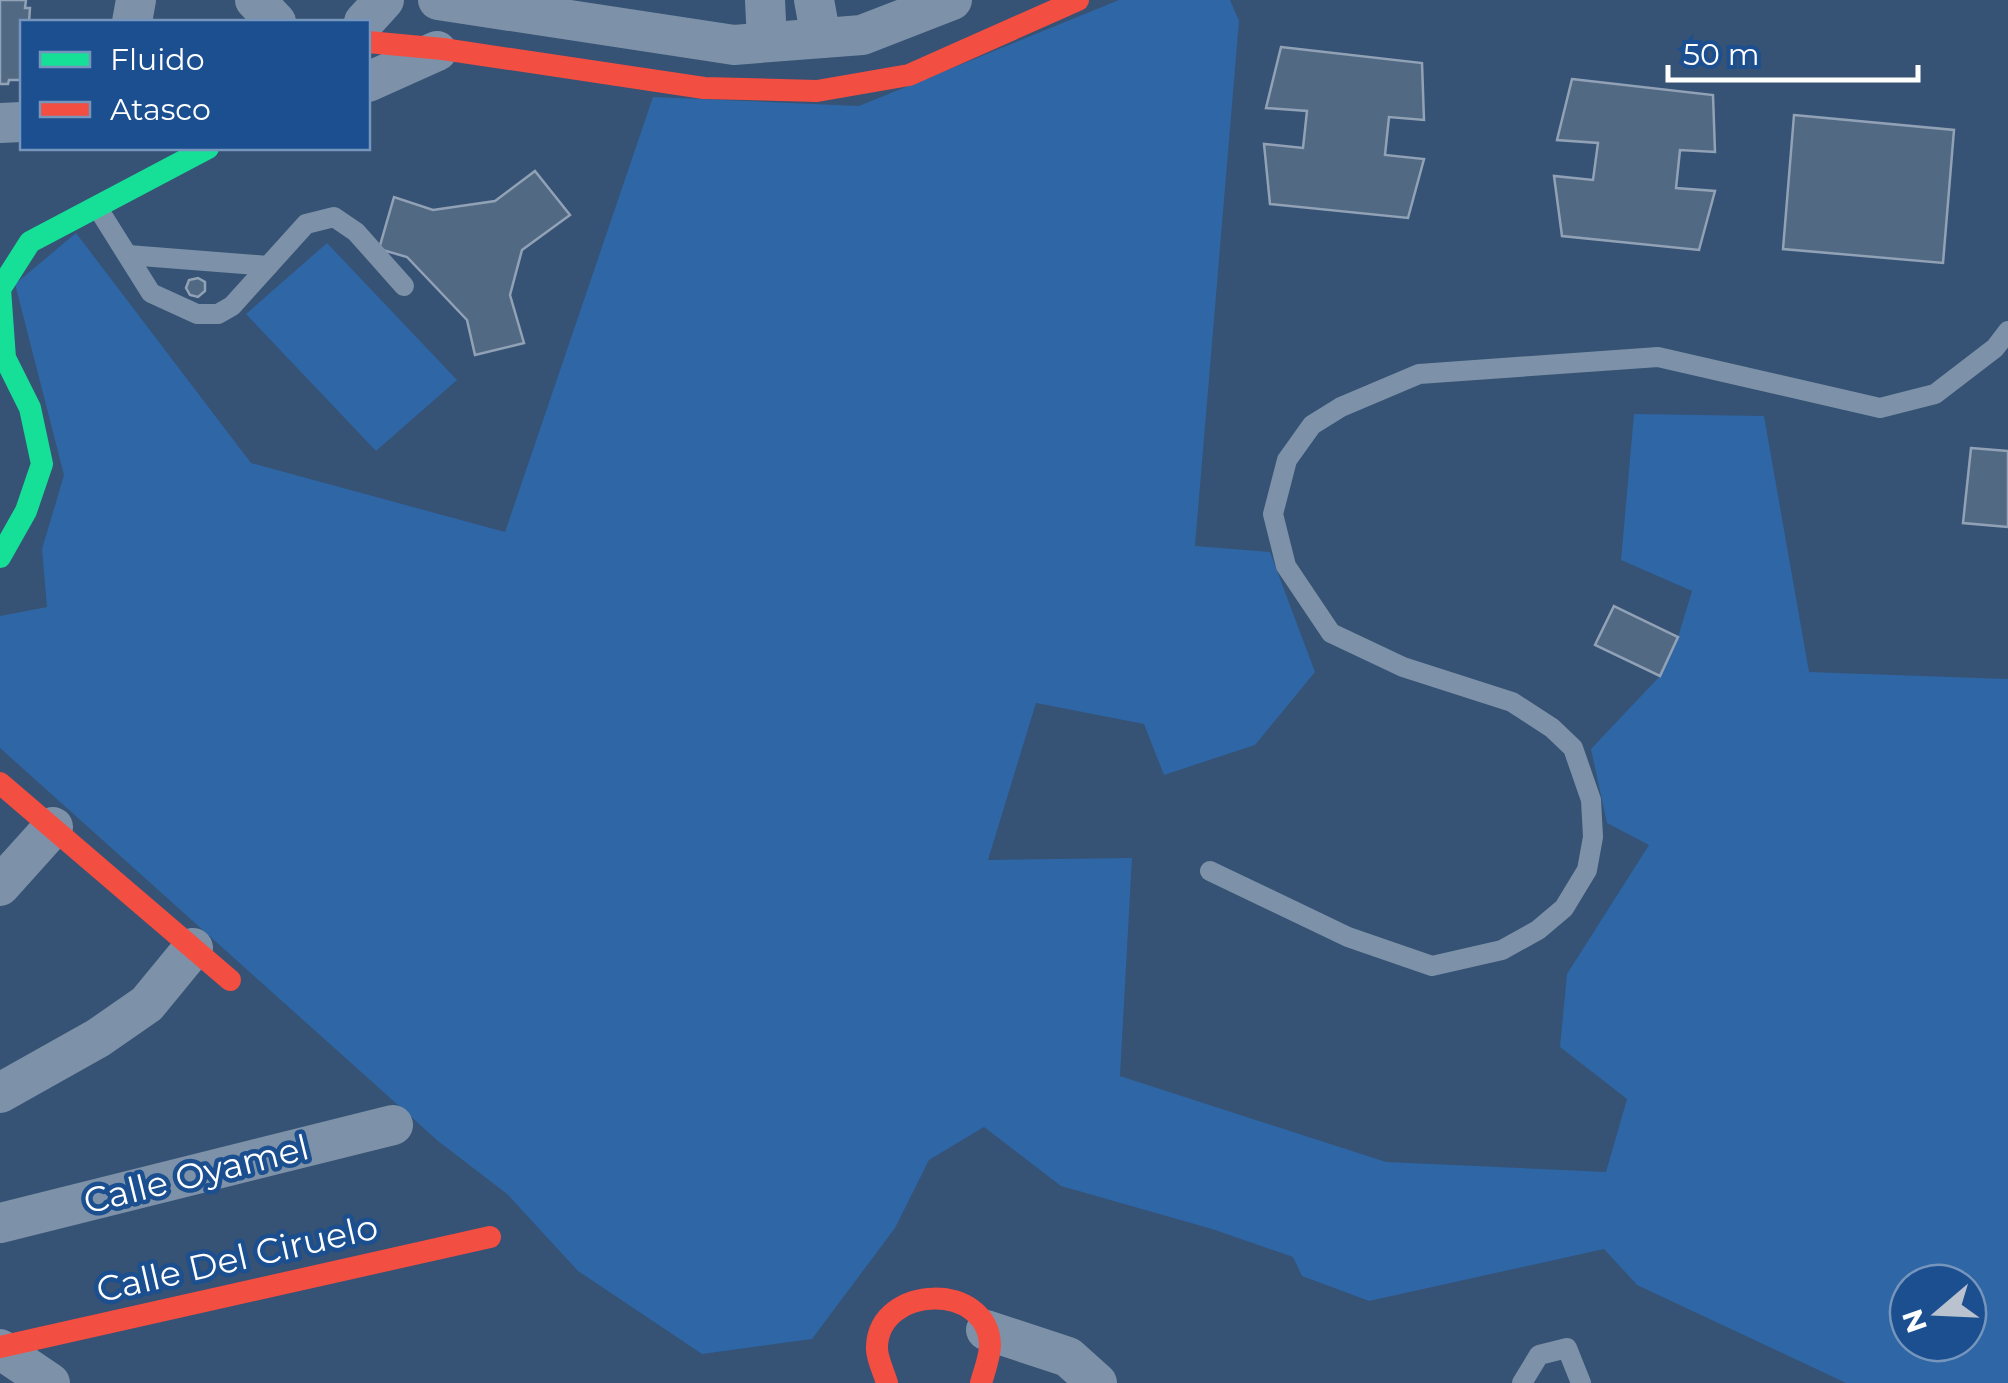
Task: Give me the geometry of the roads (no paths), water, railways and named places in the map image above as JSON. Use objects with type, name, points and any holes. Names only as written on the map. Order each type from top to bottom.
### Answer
[{"type":"street","points":[[255,0],[274,20]]},
{"type":"street","points":[[366,20],[384,0]]},
{"type":"street","points":[[438,0],[734,45],[767,42],[818,19],[862,35],[952,0]]},
{"type":"street","points":[[764,0],[767,42]]},
{"type":"street","points":[[370,42],[443,49],[704,88],[817,91],[909,76],[1078,0]]},
{"type":"street","points":[[370,81],[443,49]]},
{"type":"street","points":[[0,557],[26,511],[42,464],[30,408],[5,358],[0,289],[30,242],[204,150]]},
{"type":"street","points":[[0,783],[230,980]]},
{"type":"street","points":[[0,886],[52,827]]},
{"type":"street","points":[[0,1093],[98,1038],[147,1004],[193,948]]},
{"type":"street","name":"Calle Oyamel","points":[[0,1224],[392,1125]]},
{"type":"street","name":"Calle Del Ciruelo","points":[[0,1348],[490,1237]]},
{"type":"street","points":[[887,1383],[877,1351],[880,1332],[905,1302],[942,1295],[976,1314],[986,1330],[988,1366],[980,1383]]},
{"type":"street","points":[[986,1330],[1068,1357],[1097,1383]]},
{"type":"street","points":[[0,1348],[50,1383]]},
{"type":"lane","points":[[96,206],[151,293],[197,314],[218,314],[232,306],[306,224],[334,217],[356,232],[404,286]]},
{"type":"lane","points":[[128,255],[268,266]]},
{"type":"lane","points":[[1210,871],[1348,937],[1432,966],[1502,950],[1538,930],[1564,908],[1586,870],[1593,837],[1592,800],[1573,748],[1552,728],[1512,702],[1403,667],[1331,633],[1286,566],[1273,514],[1287,460],[1312,425],[1341,407],[1419,374],[1658,357],[1880,408],[1935,394],[1995,348],[2008,332]]},
{"type":"lane","points":[[1522,1383],[1539,1356],[1566,1348],[1581,1383]]}]
